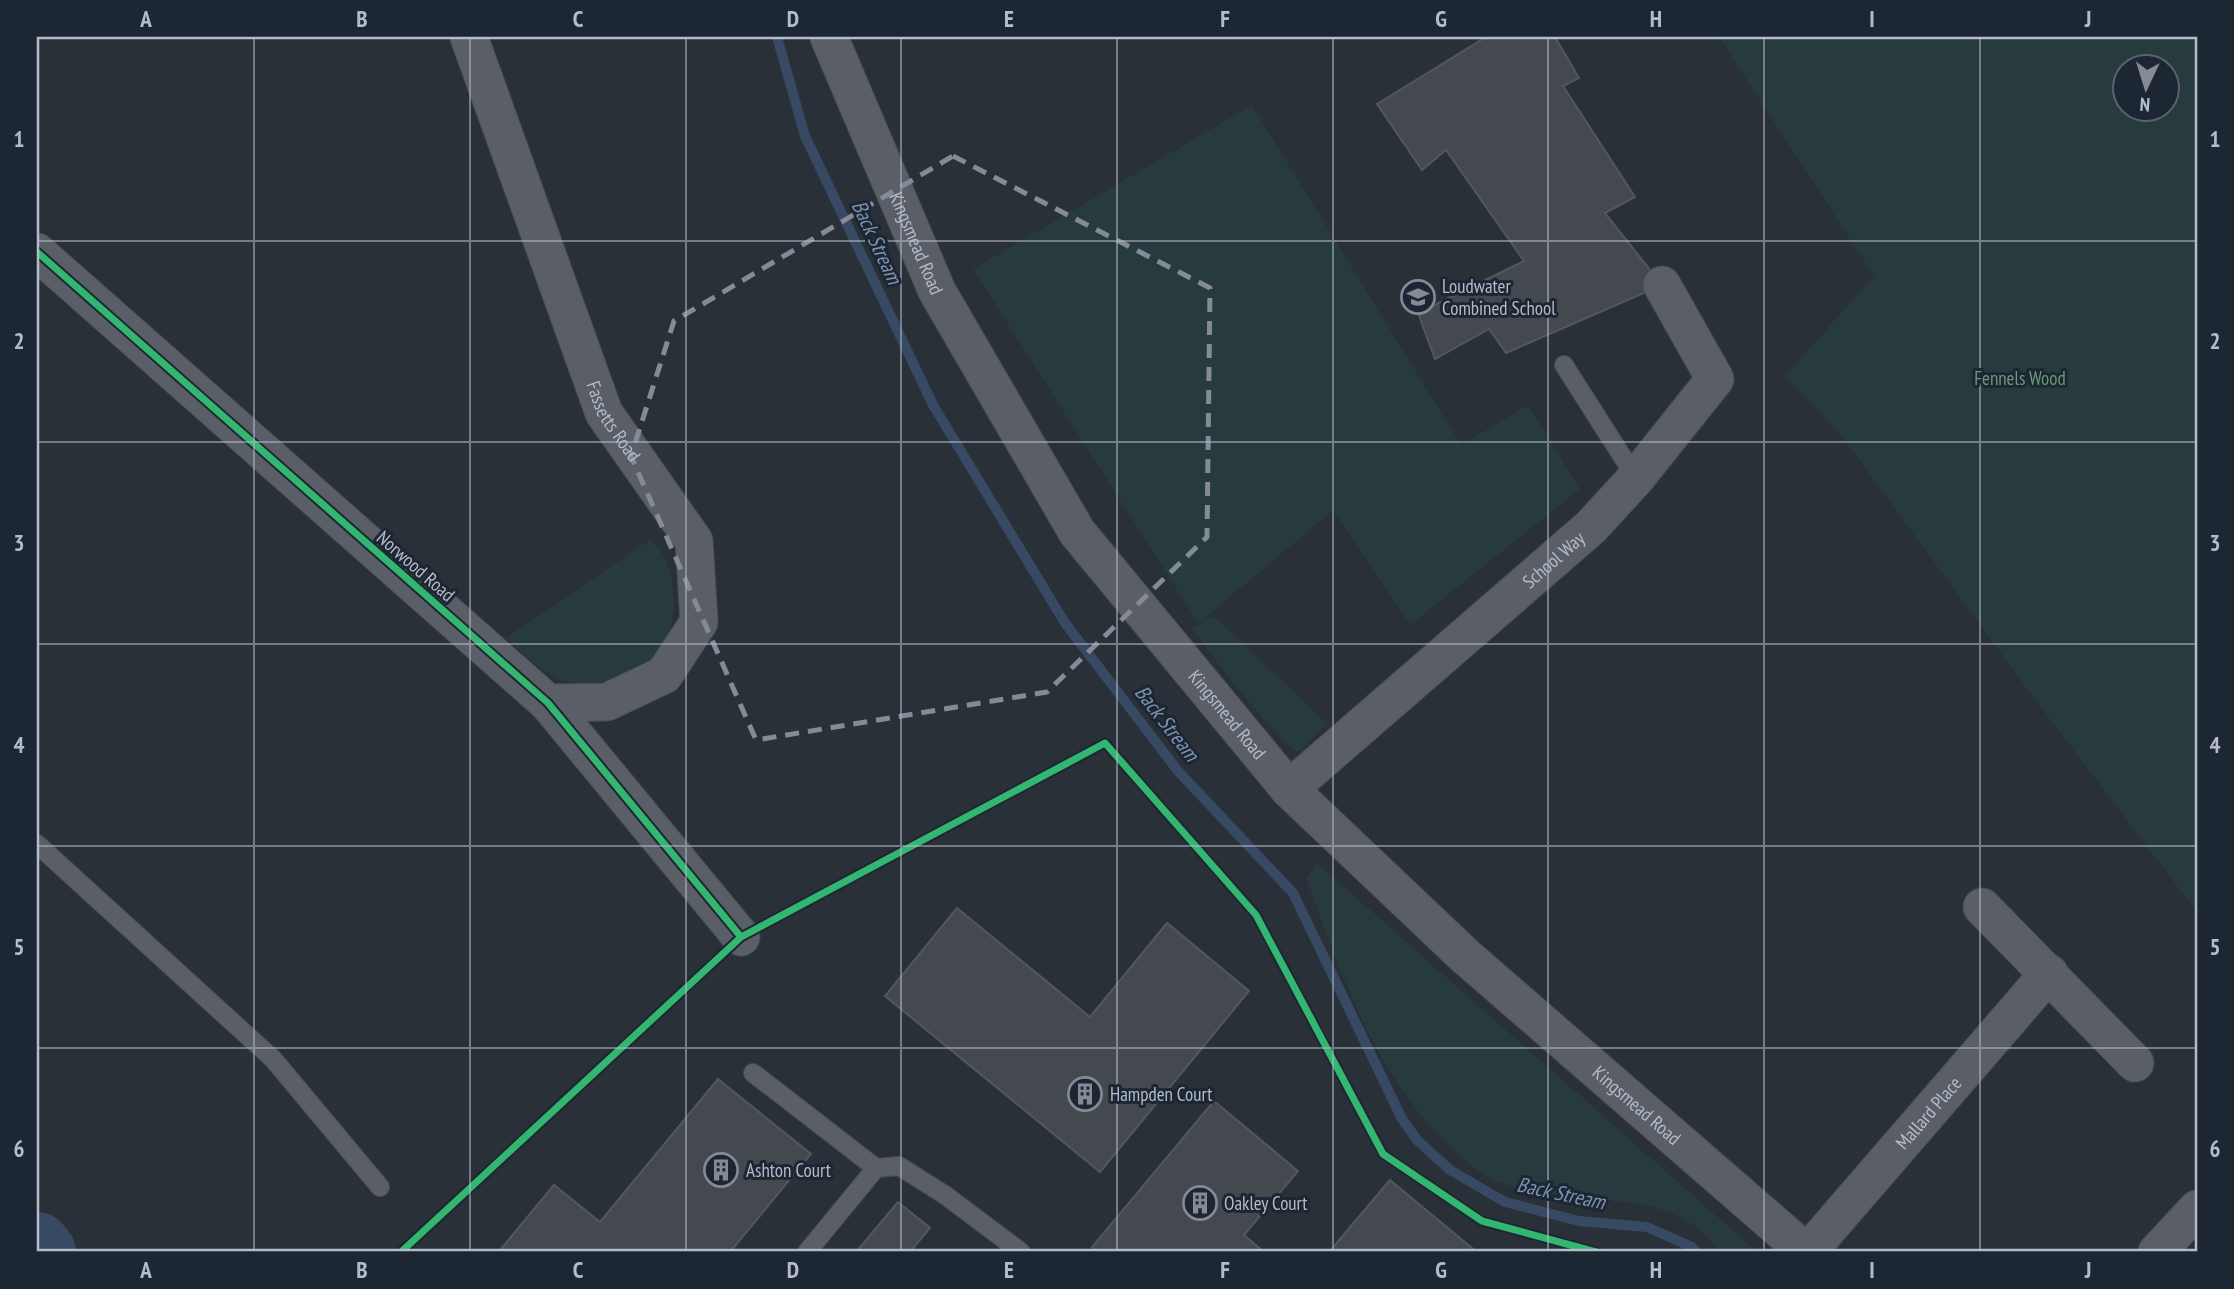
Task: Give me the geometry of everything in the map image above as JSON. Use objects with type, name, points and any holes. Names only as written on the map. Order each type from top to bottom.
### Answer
[{"type":"street","name":"Fassetts Road","points":[[469,37],[604,413],[694,541],[699,622],[664,676],[607,702],[548,703]]},
{"type":"street","name":"Kingsmead Road","points":[[829,37],[937,291],[1077,532],[1289,789],[1464,955],[1807,1252]]},
{"type":"street","name":"Norwood Road","points":[[37,252],[548,703],[741,937]]},
{"type":"street","name":"School Way","points":[[1289,789],[1591,527],[1636,478],[1715,379],[1662,285]]},
{"type":"street","points":[[1982,907],[2135,1063]]},
{"type":"street","name":"Mallard Place","points":[[1807,1252],[2049,973]]},
{"type":"street","points":[[2157,1252],[2197,1209]]},
{"type":"lane","points":[[1564,365],[1636,478]]},
{"type":"lane","points":[[37,844],[273,1059],[380,1187]]},
{"type":"lane","points":[[753,1073],[876,1168],[900,1166],[945,1195],[1021,1252]]},
{"type":"lane","points":[[807,1252],[876,1168]]},
{"type":"highlighted area","points":[[953,156],[1210,288],[1207,537],[1047,692],[756,740],[631,456],[674,321]]},
{"type":"green space","name":"Fennels Wood","points":[[1719,37],[2197,37],[2197,912],[2030,693],[1841,435],[1785,376],[1874,276]]},
{"type":"green space","points":[[1252,105],[1461,445],[1528,405],[1580,489],[1410,625],[1333,510],[1199,623],[1214,616],[1327,723],[1297,752],[1288,746],[1235,686],[1192,628],[1199,624],[973,269]]},
{"type":"green space","points":[[651,539],[663,554],[669,569],[674,609],[661,649],[645,666],[631,674],[610,680],[573,683],[542,669],[506,638]]},
{"type":"green space","points":[[1317,863],[1757,1252],[1719,1252],[1699,1229],[1674,1214],[1645,1205],[1520,1189],[1493,1179],[1461,1156],[1418,1111],[1377,1050],[1346,983],[1306,878]]},
{"type":"building","name":"Loudwater Combined School","points":[[1486,37],[1555,37],[1579,78],[1563,86],[1635,197],[1605,213],[1662,285],[1506,353],[1489,329],[1435,359],[1418,313],[1524,261],[1446,150],[1422,170],[1377,104]]},
{"type":"building","name":"Hampden Court","points":[[957,908],[1090,1017],[1167,923],[1249,991],[1100,1172],[885,996]]},
{"type":"building","name":"Ashton Court","points":[[718,1079],[811,1154],[730,1252],[500,1250],[554,1185],[600,1222]]},
{"type":"building","name":"Oakley Court","points":[[1214,1101],[1298,1171],[1244,1235],[1264,1252],[1098,1252],[1092,1247]]},
{"type":"building","name":"Oakley Court","points":[[1390,1180],[1473,1249],[1471,1252],[1329,1252]]},
{"type":"building","points":[[898,1202],[930,1228],[910,1252],[856,1252]]},
{"type":"waterway","name":"Back Stream","points":[[777,37],[805,136],[933,405],[1065,623],[1178,771],[1293,893],[1402,1119],[1417,1140],[1450,1170],[1505,1202],[1579,1221],[1647,1227],[1692,1247],[1696,1252]]},
{"type":"waterway","points":[[37,1245],[43,1252]]},
{"type":"cycle path","points":[[37,252],[548,703],[741,937]]},
{"type":"cycle path","points":[[401,1252],[741,937],[1105,743],[1256,915],[1383,1154],[1482,1221],[1596,1252]]},
{"type":"place","name":"Loudwater Combined School","points":[[1418,297]]},
{"type":"place","name":"Hampden Court","points":[[1085,1094]]},
{"type":"place","name":"Ashton Court","points":[[721,1170]]},
{"type":"place","name":"Oakley Court","points":[[1200,1203]]}]
